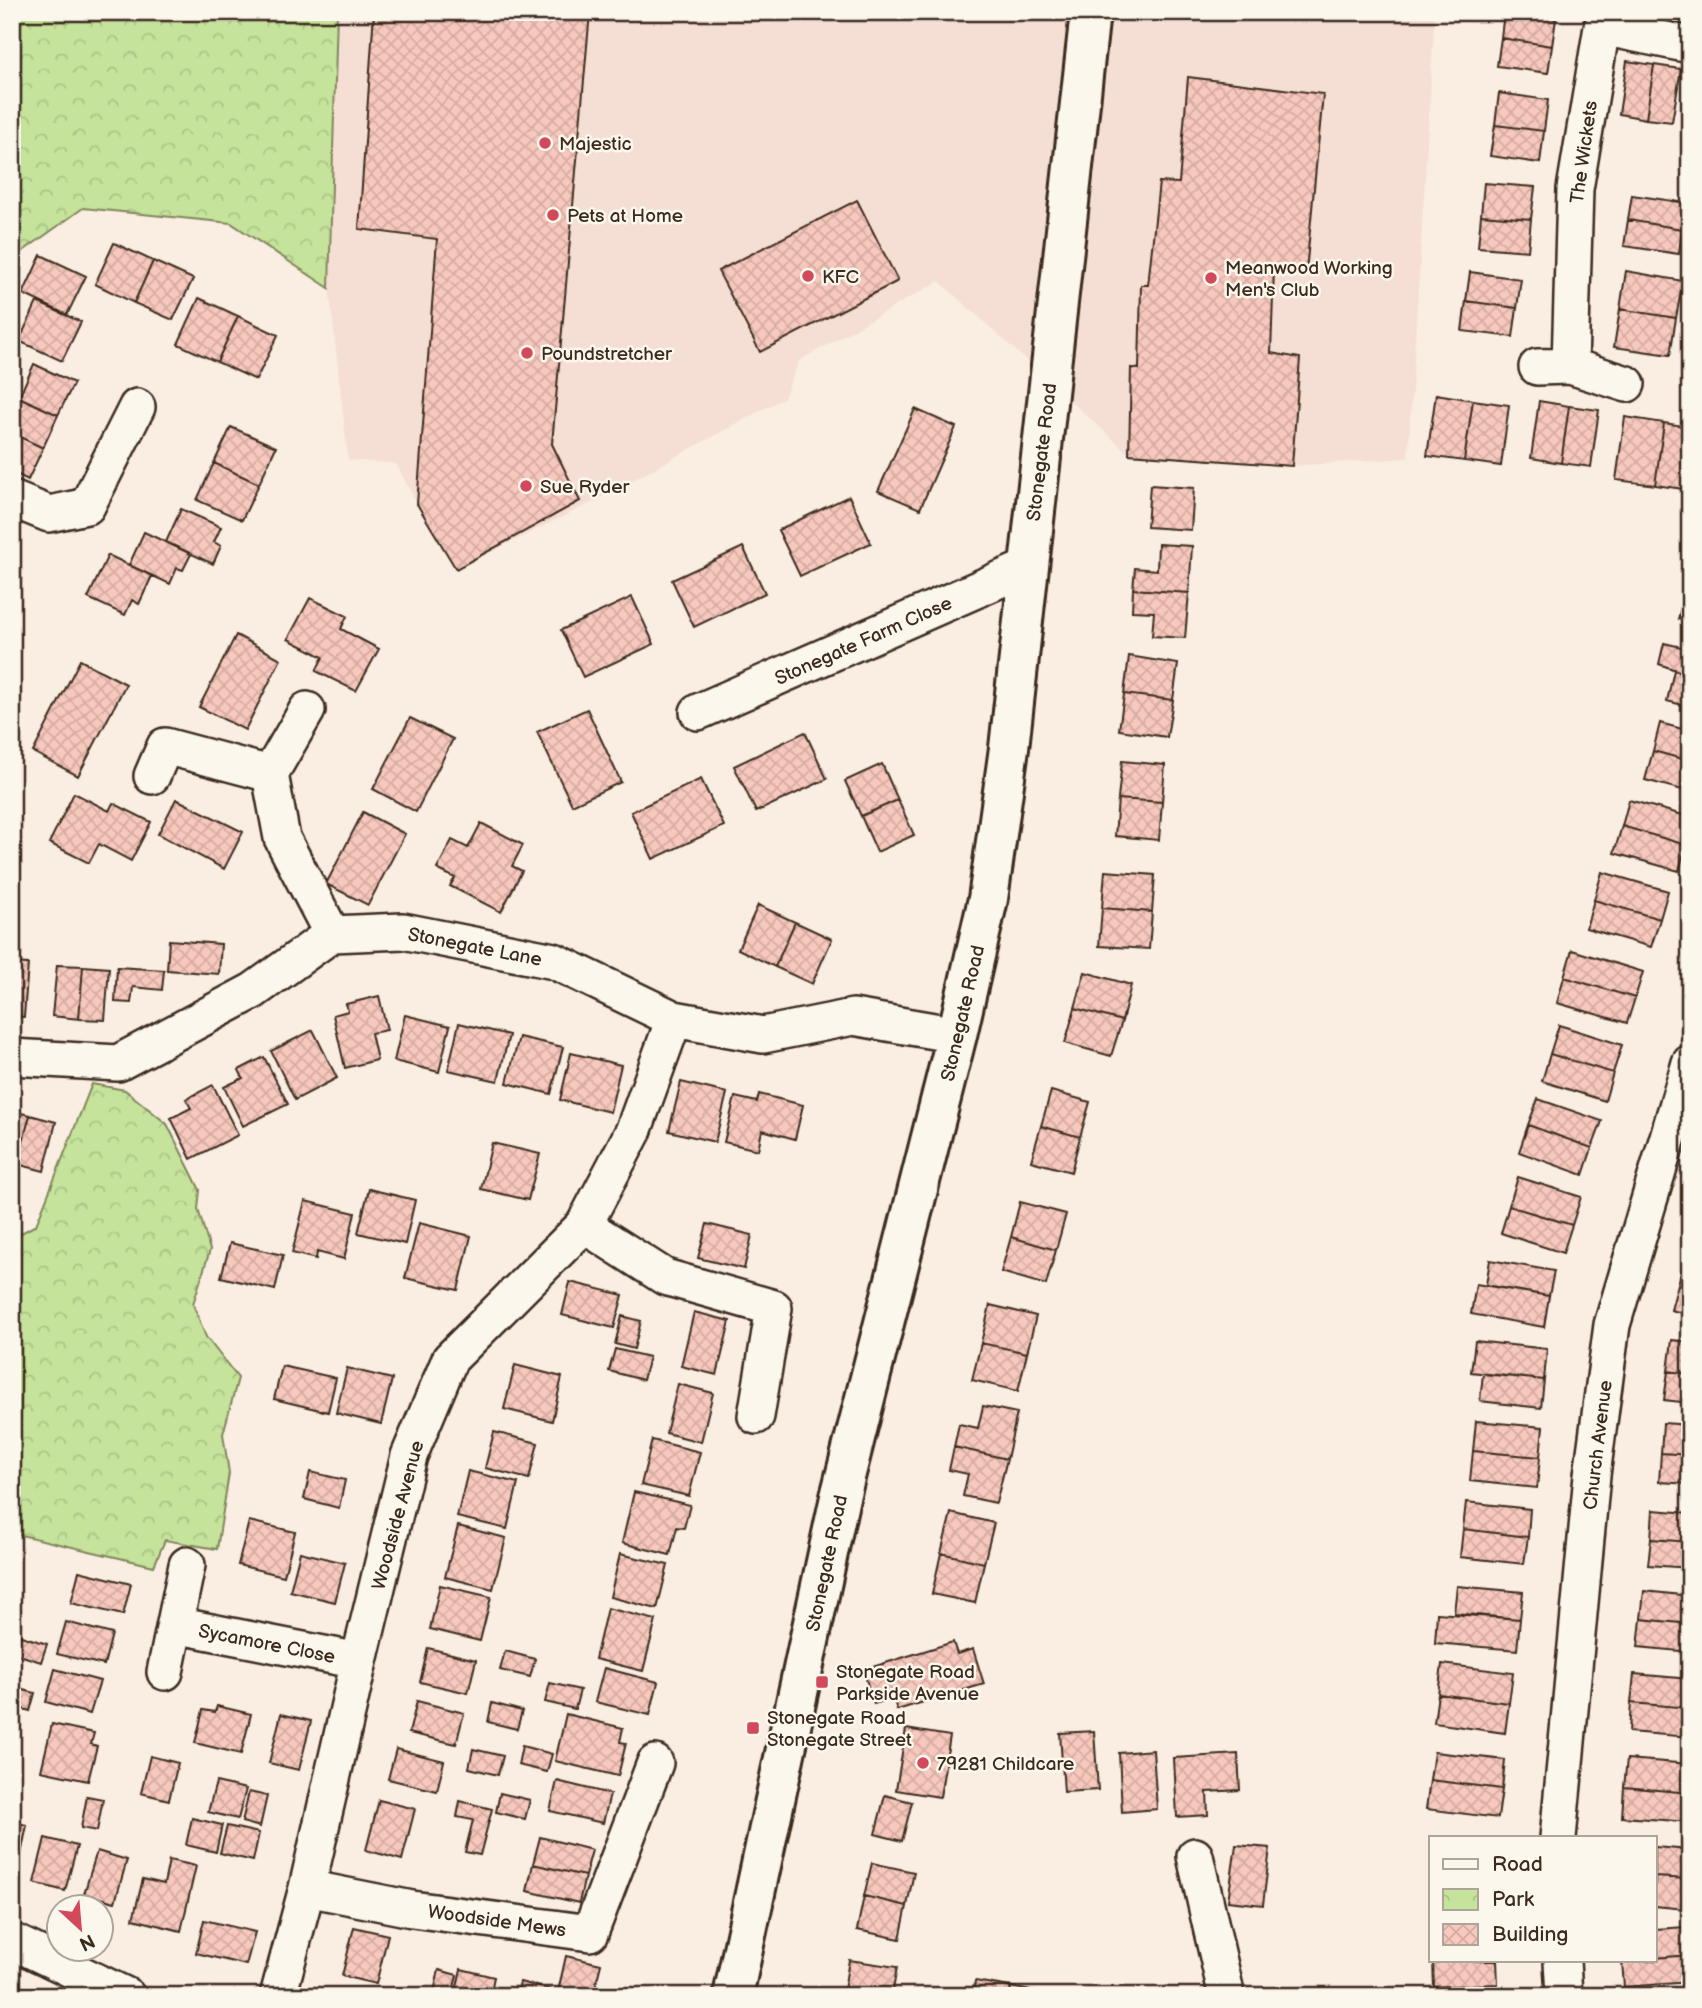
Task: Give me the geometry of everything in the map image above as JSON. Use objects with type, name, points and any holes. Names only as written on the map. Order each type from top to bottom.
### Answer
[{"type":"main road","name":"Stonegate Road","points":[[733,1996],[840,1497],[957,1035],[988,899],[1009,748],[1090,12]]},
{"type":"street","name":"The Wickets","points":[[1628,384],[1553,366],[1575,189],[1602,27],[1690,45]]},
{"type":"street","points":[[12,499],[50,514],[87,506],[137,407]]},
{"type":"street","name":"Stonegate Farm Close","points":[[698,712],[1028,567]]},
{"type":"street","points":[[12,1057],[118,1063],[253,991],[332,934],[282,838],[270,774],[306,710]]},
{"type":"street","points":[[152,776],[165,746],[270,774]]},
{"type":"street","name":"Stonegate Lane","points":[[332,934],[403,931],[554,961],[674,1019],[763,1035],[853,1017],[957,1035]]},
{"type":"street","name":"Woodside Avenue","points":[[278,1996],[307,1888],[409,1456],[450,1359],[584,1224],[633,1132],[674,1019]]},
{"type":"street","name":"Church Avenue","points":[[1558,1836],[1592,1475],[1612,1325],[1690,1063]]},
{"type":"street","points":[[584,1224],[665,1277],[774,1308],[756,1416]]},
{"type":"street","name":"Sycamore Close","points":[[165,1672],[187,1565]]},
{"type":"street","name":"Sycamore Close","points":[[175,1625],[359,1661]]},
{"type":"street","name":"Woodside Mews","points":[[307,1888],[412,1909],[590,1933],[655,1763]]},
{"type":"street","points":[[1195,1856],[1225,1988],[1224,1996]]},
{"type":"street","points":[[12,1941],[127,1996]]},
{"type":"street","points":[[1562,1962],[1564,1996]]},
{"type":"shaded area","points":[[337,12],[1435,12],[1408,458],[1292,466],[1129,454],[939,281],[799,361],[784,398],[589,504],[456,569],[396,464],[348,460],[329,288]]},
{"type":"green space","points":[[12,12],[337,12],[329,288],[231,223],[83,208],[12,259]]},
{"type":"green space","points":[[92,1084],[125,1090],[167,1124],[200,1190],[198,1209],[210,1250],[193,1304],[206,1337],[238,1378],[223,1434],[229,1473],[217,1549],[165,1540],[154,1566],[12,1533],[12,1238],[36,1225]]},
{"type":"building","points":[[374,12],[590,12],[552,444],[580,501],[456,569],[417,504],[437,239],[359,229]]},
{"type":"building","points":[[1504,12],[1556,19],[1552,46],[1501,38]]},
{"type":"building","points":[[1501,38],[1552,46],[1548,73],[1497,66]]},
{"type":"building","points":[[1627,61],[1654,65],[1646,119],[1619,114]]},
{"type":"building","points":[[1654,65],[1681,69],[1672,122],[1646,119]]},
{"type":"building","name":"Meanwood Working Men's Club","points":[[1188,77],[1323,94],[1306,272],[1274,268],[1271,353],[1300,358],[1292,466],[1129,454],[1131,368],[1139,369],[1141,285],[1148,285],[1159,182],[1179,183]]},
{"type":"building","points":[[1499,93],[1548,100],[1544,131],[1495,125]]},
{"type":"building","points":[[1495,125],[1544,131],[1540,163],[1490,156]]},
{"type":"building","points":[[1484,183],[1535,187],[1531,219],[1481,215]]},
{"type":"building","points":[[1632,195],[1687,203],[1682,229],[1628,220]]},
{"type":"building","name":"KFC","points":[[857,200],[898,281],[760,352],[718,271]]},
{"type":"building","points":[[1481,215],[1531,219],[1528,251],[1478,247]]},
{"type":"building","points":[[1628,220],[1682,229],[1679,254],[1624,246]]},
{"type":"building","points":[[114,243],[153,261],[134,303],[95,284]]},
{"type":"building","points":[[41,255],[86,276],[67,315],[23,294]]},
{"type":"building","points":[[153,261],[193,279],[173,320],[134,303]]},
{"type":"building","points":[[1626,271],[1683,281],[1676,318],[1620,309]]},
{"type":"building","points":[[1470,272],[1521,279],[1517,308],[1466,301]]},
{"type":"building","points":[[199,298],[238,316],[217,362],[178,344]]},
{"type":"building","points":[[1466,301],[1517,308],[1513,337],[1462,331]]},
{"type":"building","points":[[37,302],[81,322],[62,361],[19,341]]},
{"type":"building","points":[[1620,309],[1676,318],[1670,355],[1614,347]]},
{"type":"building","points":[[238,316],[278,335],[256,380],[217,362]]},
{"type":"building","points":[[34,364],[74,383],[58,415],[19,397]]},
{"type":"building","points":[[1436,394],[1473,400],[1464,461],[1427,456]]},
{"type":"building","points":[[19,397],[58,415],[43,448],[12,433],[12,410]]},
{"type":"building","points":[[1473,400],[1509,405],[1501,466],[1464,461]]},
{"type":"building","points":[[1539,401],[1569,406],[1561,463],[1531,458]]},
{"type":"building","points":[[1569,406],[1599,410],[1591,467],[1561,463]]},
{"type":"building","points":[[915,409],[956,427],[920,509],[878,491]]},
{"type":"building","points":[[1625,417],[1664,423],[1655,485],[1616,480]]},
{"type":"building","points":[[1664,423],[1690,427],[1690,490],[1655,485]]},
{"type":"building","points":[[231,427],[276,447],[259,484],[214,463]]},
{"type":"building","points":[[12,433],[43,448],[28,480],[12,472]]},
{"type":"building","points":[[214,463],[259,484],[242,520],[197,500]]},
{"type":"building","points":[[1150,485],[1194,488],[1191,530],[1147,527]]},
{"type":"building","points":[[849,496],[871,543],[800,576],[778,530]]},
{"type":"building","points":[[181,509],[221,527],[214,542],[221,546],[213,564],[166,542]]},
{"type":"building","points":[[144,532],[191,554],[183,570],[177,568],[170,584],[129,565]]},
{"type":"building","points":[[1158,544],[1192,546],[1189,593],[1133,589],[1135,568],[1157,570]]},
{"type":"building","points":[[743,547],[765,593],[694,627],[672,580]]},
{"type":"building","points":[[108,555],[152,576],[139,604],[132,600],[125,615],[88,598]]},
{"type":"building","points":[[1687,586],[1690,587],[1690,622],[1678,619]]},
{"type":"building","points":[[1133,589],[1189,593],[1185,638],[1152,636],[1154,612],[1132,611]]},
{"type":"building","points":[[632,597],[654,644],[583,677],[561,630]]},
{"type":"building","points":[[310,598],[347,616],[341,629],[379,649],[356,691],[316,671],[323,657],[288,639]]},
{"type":"building","points":[[236,635],[281,659],[245,730],[199,707]]},
{"type":"building","points":[[1664,643],[1690,649],[1690,675],[1659,664]]},
{"type":"building","points":[[1129,656],[1178,664],[1173,700],[1124,694]]},
{"type":"building","points":[[80,660],[126,684],[78,776],[33,752]]},
{"type":"building","points":[[1674,670],[1690,675],[1690,707],[1667,701]]},
{"type":"building","points":[[1124,694],[1173,700],[1167,737],[1119,730]]},
{"type":"building","points":[[587,709],[621,782],[572,805],[537,732]]},
{"type":"building","points":[[410,718],[453,739],[416,812],[373,789]]},
{"type":"building","points":[[1660,723],[1690,731],[1690,761],[1653,751]]},
{"type":"building","points":[[805,732],[827,779],[756,812],[734,766]]},
{"type":"building","points":[[1653,751],[1690,761],[1690,792],[1645,780]]},
{"type":"building","points":[[1122,761],[1165,765],[1162,802],[1118,799]]},
{"type":"building","points":[[882,764],[898,800],[861,816],[845,781]]},
{"type":"building","points":[[701,779],[724,826],[653,859],[631,812]]},
{"type":"building","points":[[74,793],[109,811],[113,803],[151,822],[131,861],[99,844],[89,863],[49,843]]},
{"type":"building","points":[[176,799],[243,832],[224,869],[158,834]]},
{"type":"building","points":[[1118,799],[1162,802],[1159,840],[1115,836]]},
{"type":"building","points":[[898,800],[914,835],[877,852],[861,816]]},
{"type":"building","points":[[1629,800],[1690,817],[1690,833],[1686,845],[1622,826]]},
{"type":"building","points":[[363,812],[405,834],[368,905],[326,884]]},
{"type":"building","points":[[481,823],[523,845],[512,866],[522,871],[501,912],[450,886],[455,878],[437,869],[452,840],[468,848]]},
{"type":"building","points":[[1622,826],[1686,845],[1679,871],[1614,853]]},
{"type":"building","points":[[1105,871],[1155,875],[1152,912],[1102,908]]},
{"type":"building","points":[[1602,872],[1668,891],[1660,919],[1594,900]]},
{"type":"building","points":[[1594,900],[1660,919],[1651,947],[1586,928]]},
{"type":"building","points":[[758,905],[795,922],[775,967],[738,949]]},
{"type":"building","points":[[1102,908],[1152,912],[1149,949],[1099,946]]},
{"type":"building","points":[[795,922],[832,939],[812,984],[775,967]]},
{"type":"building","points":[[169,940],[221,944],[219,974],[167,970]]},
{"type":"building","points":[[1572,950],[1643,972],[1635,998],[1564,977]]},
{"type":"building","points":[[12,963],[28,964],[24,1017],[12,1016]]},
{"type":"building","points":[[57,965],[83,966],[79,1019],[52,1016]]},
{"type":"building","points":[[83,966],[109,968],[105,1020],[79,1019]]},
{"type":"building","points":[[117,967],[164,970],[162,990],[133,987],[131,1003],[115,1002]]},
{"type":"building","points":[[1085,972],[1131,985],[1122,1021],[1075,1008]]},
{"type":"building","points":[[1564,977],[1635,998],[1627,1023],[1557,1003]]},
{"type":"building","points":[[379,996],[387,1030],[371,1033],[377,1060],[345,1068],[333,1015],[348,1011],[346,1004]]},
{"type":"building","points":[[1075,1008],[1122,1021],[1111,1056],[1065,1043]]},
{"type":"building","points":[[405,1015],[450,1026],[439,1072],[394,1061]]},
{"type":"building","points":[[459,1023],[509,1035],[498,1081],[448,1070]]},
{"type":"building","points":[[1559,1025],[1622,1045],[1613,1073],[1550,1054]]},
{"type":"building","points":[[313,1030],[337,1078],[295,1100],[271,1051]]},
{"type":"building","points":[[519,1037],[563,1047],[551,1094],[507,1083]]},
{"type":"building","points":[[571,1053],[621,1065],[610,1112],[560,1100]]},
{"type":"building","points":[[1550,1054],[1613,1073],[1605,1101],[1542,1081]]},
{"type":"building","points":[[264,1057],[288,1104],[243,1126],[224,1087],[243,1078],[239,1070]]},
{"type":"building","points":[[681,1082],[727,1093],[715,1142],[669,1131]]},
{"type":"building","points":[[213,1085],[238,1135],[191,1159],[171,1118],[191,1108],[186,1099]]},
{"type":"building","points":[[1051,1091],[1090,1102],[1080,1137],[1041,1126]]},
{"type":"building","points":[[759,1094],[803,1105],[795,1139],[762,1130],[758,1150],[724,1142],[735,1097],[757,1102]]},
{"type":"building","points":[[1538,1099],[1602,1121],[1592,1148],[1528,1125]]},
{"type":"building","points":[[12,1111],[30,1115],[17,1164],[12,1163]]},
{"type":"building","points":[[30,1115],[56,1122],[44,1171],[17,1164]]},
{"type":"building","points":[[1528,1125],[1592,1148],[1583,1175],[1519,1152]]},
{"type":"building","points":[[1041,1126],[1080,1137],[1071,1172],[1031,1161]]},
{"type":"building","points":[[492,1143],[540,1154],[528,1200],[481,1189]]},
{"type":"building","points":[[1518,1177],[1581,1197],[1572,1225],[1509,1206]]},
{"type":"building","points":[[369,1189],[415,1200],[405,1244],[358,1233]]},
{"type":"building","points":[[305,1201],[355,1213],[344,1259],[317,1252],[316,1259],[292,1253]]},
{"type":"building","points":[[1020,1202],[1066,1214],[1056,1250],[1011,1237]]},
{"type":"building","points":[[1509,1206],[1572,1225],[1563,1253],[1501,1233]]},
{"type":"building","points":[[419,1223],[471,1236],[458,1290],[405,1278]]},
{"type":"building","points":[[707,1224],[752,1235],[744,1269],[698,1258]]},
{"type":"building","points":[[1011,1237],[1056,1250],[1046,1285],[1001,1272]]},
{"type":"building","points":[[230,1243],[283,1255],[275,1290],[221,1277]]},
{"type":"building","points":[[1685,1258],[1690,1259],[1690,1288],[1678,1284]]},
{"type":"building","points":[[1490,1260],[1554,1271],[1549,1296],[1486,1285]]},
{"type":"building","points":[[570,1282],[623,1295],[614,1328],[562,1315]]},
{"type":"building","points":[[1476,1284],[1549,1296],[1544,1327],[1471,1314]]},
{"type":"building","points":[[1678,1284],[1690,1288],[1690,1315],[1671,1310]]},
{"type":"building","points":[[990,1305],[1036,1316],[1027,1353],[981,1343]]},
{"type":"building","points":[[694,1312],[730,1321],[717,1375],[681,1366]]},
{"type":"building","points":[[622,1316],[641,1321],[634,1349],[615,1344]]},
{"type":"building","points":[[1672,1340],[1690,1342],[1690,1374],[1668,1371]]},
{"type":"building","points":[[1475,1341],[1547,1349],[1544,1380],[1471,1372]]},
{"type":"building","points":[[981,1343],[1027,1353],[1018,1391],[972,1380]]},
{"type":"building","points":[[615,1349],[649,1357],[643,1380],[609,1371]]},
{"type":"building","points":[[515,1365],[562,1377],[552,1421],[504,1409]]},
{"type":"building","points":[[282,1366],[336,1378],[328,1412],[274,1399]]},
{"type":"building","points":[[347,1368],[392,1379],[381,1424],[336,1413]]},
{"type":"building","points":[[1668,1371],[1690,1374],[1690,1403],[1664,1400]]},
{"type":"building","points":[[1483,1374],[1544,1380],[1541,1408],[1480,1401]]},
{"type":"building","points":[[678,1384],[713,1393],[701,1442],[666,1433]]},
{"type":"building","points":[[983,1406],[1017,1413],[1007,1459],[954,1447],[959,1424],[978,1428]]},
{"type":"building","points":[[1476,1421],[1543,1427],[1540,1457],[1473,1451]]},
{"type":"building","points":[[1663,1423],[1690,1425],[1690,1455],[1661,1453]]},
{"type":"building","points":[[494,1432],[538,1443],[529,1479],[485,1468]]},
{"type":"building","points":[[652,1440],[700,1452],[689,1496],[641,1485]]},
{"type":"building","points":[[954,1447],[1007,1459],[996,1503],[963,1496],[968,1474],[949,1470]]},
{"type":"building","points":[[1473,1451],[1540,1457],[1537,1488],[1470,1481]]},
{"type":"building","points":[[1661,1453],[1690,1455],[1690,1484],[1659,1482]]},
{"type":"building","points":[[468,1471],[518,1483],[507,1529],[457,1517]]},
{"type":"building","points":[[310,1472],[345,1480],[339,1508],[304,1499]]},
{"type":"building","points":[[634,1492],[690,1505],[684,1528],[677,1527],[670,1555],[622,1543]]},
{"type":"building","points":[[1466,1502],[1530,1509],[1528,1537],[1463,1529]]},
{"type":"building","points":[[1653,1510],[1690,1513],[1690,1542],[1651,1539]]},
{"type":"building","points":[[951,1513],[994,1523],[984,1563],[941,1553]]},
{"type":"building","points":[[249,1521],[295,1532],[284,1576],[238,1565]]},
{"type":"building","points":[[458,1526],[506,1538],[493,1589],[445,1577]]},
{"type":"building","points":[[1463,1529],[1528,1537],[1524,1564],[1460,1557]]},
{"type":"building","points":[[1651,1539],[1690,1542],[1690,1568],[1648,1565]]},
{"type":"building","points":[[300,1552],[345,1563],[335,1602],[290,1591]]},
{"type":"building","points":[[941,1553],[984,1563],[975,1603],[932,1594]]},
{"type":"building","points":[[620,1554],[668,1565],[657,1609],[610,1597]]},
{"type":"building","points":[[79,1571],[131,1584],[123,1615],[71,1603]]},
{"type":"building","points":[[440,1585],[491,1597],[480,1641],[430,1629]]},
{"type":"building","points":[[1457,1586],[1523,1592],[1520,1619],[1454,1613]]},
{"type":"building","points":[[1644,1591],[1690,1596],[1690,1624],[1641,1619]]},
{"type":"building","points":[[607,1608],[656,1620],[643,1671],[595,1659]]},
{"type":"building","points":[[1437,1613],[1520,1619],[1517,1650],[1435,1643]]},
{"type":"building","points":[[1641,1619],[1690,1624],[1690,1652],[1638,1647]]},
{"type":"building","points":[[66,1622],[112,1634],[104,1665],[57,1654]]},
{"type":"building","points":[[18,1635],[47,1644],[41,1662],[13,1653]]},
{"type":"building","points":[[953,1642],[957,1654],[973,1649],[984,1684],[897,1710],[893,1698],[874,1704],[863,1670]]},
{"type":"building","points":[[428,1648],[476,1660],[468,1693],[420,1682]]},
{"type":"building","points":[[505,1651],[535,1659],[530,1677],[500,1670]]},
{"type":"building","points":[[1442,1664],[1513,1673],[1509,1703],[1438,1694]]},
{"type":"building","points":[[604,1668],[658,1682],[650,1715],[595,1702]]},
{"type":"building","points":[[55,1669],[100,1681],[90,1714],[46,1702]]},
{"type":"building","points":[[1634,1674],[1690,1679],[1690,1708],[1631,1703]]},
{"type":"building","points":[[550,1683],[580,1690],[575,1709],[545,1702]]},
{"type":"building","points":[[12,1687],[35,1693],[30,1711],[12,1706]]},
{"type":"building","points":[[1438,1694],[1509,1703],[1505,1733],[1434,1723]]},
{"type":"building","points":[[417,1701],[464,1713],[456,1744],[409,1733]]},
{"type":"building","points":[[492,1703],[522,1711],[517,1729],[488,1722]]},
{"type":"building","points":[[1631,1703],[1690,1708],[1690,1737],[1629,1732]]},
{"type":"building","points":[[217,1706],[251,1714],[241,1754],[195,1743],[203,1710],[215,1712]]},
{"type":"building","points":[[281,1714],[311,1721],[299,1770],[269,1763]]},
{"type":"building","points":[[566,1714],[623,1728],[620,1742],[626,1743],[618,1776],[555,1761]]},
{"type":"building","points":[[52,1724],[94,1733],[91,1744],[97,1746],[88,1781],[41,1771]]},
{"type":"building","name":"79281 Childcare","points":[[906,1729],[950,1736],[940,1797],[896,1790]]},
{"type":"building","points":[[1094,1731],[1098,1790],[1064,1792],[1060,1733]]},
{"type":"building","points":[[522,1746],[552,1754],[547,1772],[518,1765]]},
{"type":"building","points":[[396,1749],[444,1761],[437,1791],[388,1779]]},
{"type":"building","points":[[473,1749],[503,1756],[498,1775],[469,1768]]},
{"type":"building","points":[[1153,1750],[1157,1809],[1122,1812],[1119,1753]]},
{"type":"building","points":[[1434,1752],[1505,1760],[1502,1789],[1430,1780]]},
{"type":"building","points":[[1238,1754],[1240,1790],[1207,1792],[1208,1815],[1177,1817],[1174,1758]]},
{"type":"building","points":[[150,1756],[178,1763],[169,1800],[141,1793]]},
{"type":"building","points":[[1627,1759],[1690,1764],[1690,1793],[1624,1787]]},
{"type":"building","points":[[1430,1780],[1502,1789],[1498,1818],[1426,1809]]},
{"type":"building","points":[[557,1781],[610,1794],[603,1823],[550,1811]]},
{"type":"building","points":[[216,1782],[246,1789],[238,1819],[208,1812]]},
{"type":"building","points":[[1624,1787],[1690,1793],[1690,1822],[1622,1817]]},
{"type":"building","points":[[249,1792],[267,1796],[260,1827],[242,1822]]},
{"type":"building","points":[[500,1793],[530,1800],[525,1819],[496,1812]]},
{"type":"building","points":[[885,1795],[912,1802],[902,1841],[875,1834]]},
{"type":"building","points":[[87,1796],[103,1799],[97,1831],[81,1828]]},
{"type":"building","points":[[379,1800],[415,1809],[402,1860],[366,1850]]},
{"type":"building","points":[[460,1801],[492,1809],[480,1855],[465,1852],[473,1820],[457,1817]]},
{"type":"building","points":[[192,1818],[222,1825],[216,1852],[186,1845]]},
{"type":"building","points":[[12,1822],[27,1825],[16,1879],[12,1878]]},
{"type":"building","points":[[227,1826],[259,1833],[253,1861],[220,1853]]},
{"type":"building","points":[[540,1837],[592,1850],[585,1876],[533,1864]]},
{"type":"building","points":[[45,1838],[77,1846],[65,1891],[34,1883]]},
{"type":"building","points":[[1236,1845],[1270,1848],[1263,1905],[1228,1901]]},
{"type":"building","points":[[1656,1847],[1689,1850],[1687,1879],[1656,1877]]},
{"type":"building","points":[[97,1851],[127,1860],[116,1898],[116,1892],[85,1892]]},
{"type":"building","points":[[169,1860],[196,1866],[181,1931],[133,1919],[143,1879],[164,1884]]},
{"type":"building","points":[[872,1863],[914,1872],[907,1906],[864,1896]]},
{"type":"building","points":[[533,1864],[585,1876],[579,1903],[527,1891]]},
{"type":"building","points":[[1656,1877],[1687,1879],[1685,1909],[1656,1906]]},
{"type":"building","points":[[864,1896],[907,1906],[900,1939],[857,1930]]},
{"type":"building","points":[[204,1920],[255,1932],[246,1965],[196,1953]]},
{"type":"building","points":[[354,1927],[388,1935],[376,1984],[342,1976]]},
{"type":"building","points":[[1686,1927],[1689,1955],[1656,1958],[1656,1929]]},
{"type":"building","points":[[1689,1955],[1690,1982],[1624,1987],[1622,1962],[1656,1962],[1656,1958]]},
{"type":"building","points":[[566,1956],[601,1964],[593,1996],[557,1996]]},
{"type":"building","points":[[849,1960],[897,1967],[892,1996],[843,1996]]},
{"type":"building","points":[[1433,1962],[1497,1962],[1498,1984],[1434,1987]]},
{"type":"building","points":[[461,1969],[494,1977],[490,1996],[455,1996]]},
{"type":"building","points":[[439,1970],[457,1975],[452,1996],[433,1996]]},
{"type":"building","points":[[975,1981],[1011,1987],[1009,1996],[973,1996]]},
{"type":"building","points":[[520,1982],[552,1990],[551,1996],[516,1996]]},
{"type":"building","points":[[1011,1987],[1046,1994],[1046,1996],[1009,1996]]},
{"type":"place","name":"Majestic","points":[[545,143]]},
{"type":"place","name":"Pets at Home","points":[[553,215]]},
{"type":"place","name":"KFC","points":[[808,276]]},
{"type":"place","name":"Meanwood Working Men's Club","points":[[1211,278]]},
{"type":"place","name":"Poundstretcher","points":[[527,353]]},
{"type":"place","name":"Sue Ryder","points":[[526,486]]},
{"type":"place","name":"Stonegate Road Parkside Avenue","points":[[822,1682]]},
{"type":"place","name":"Stonegate Road Stonegate Street","points":[[753,1728]]},
{"type":"place","name":"79281 Childcare","points":[[923,1763]]}]
